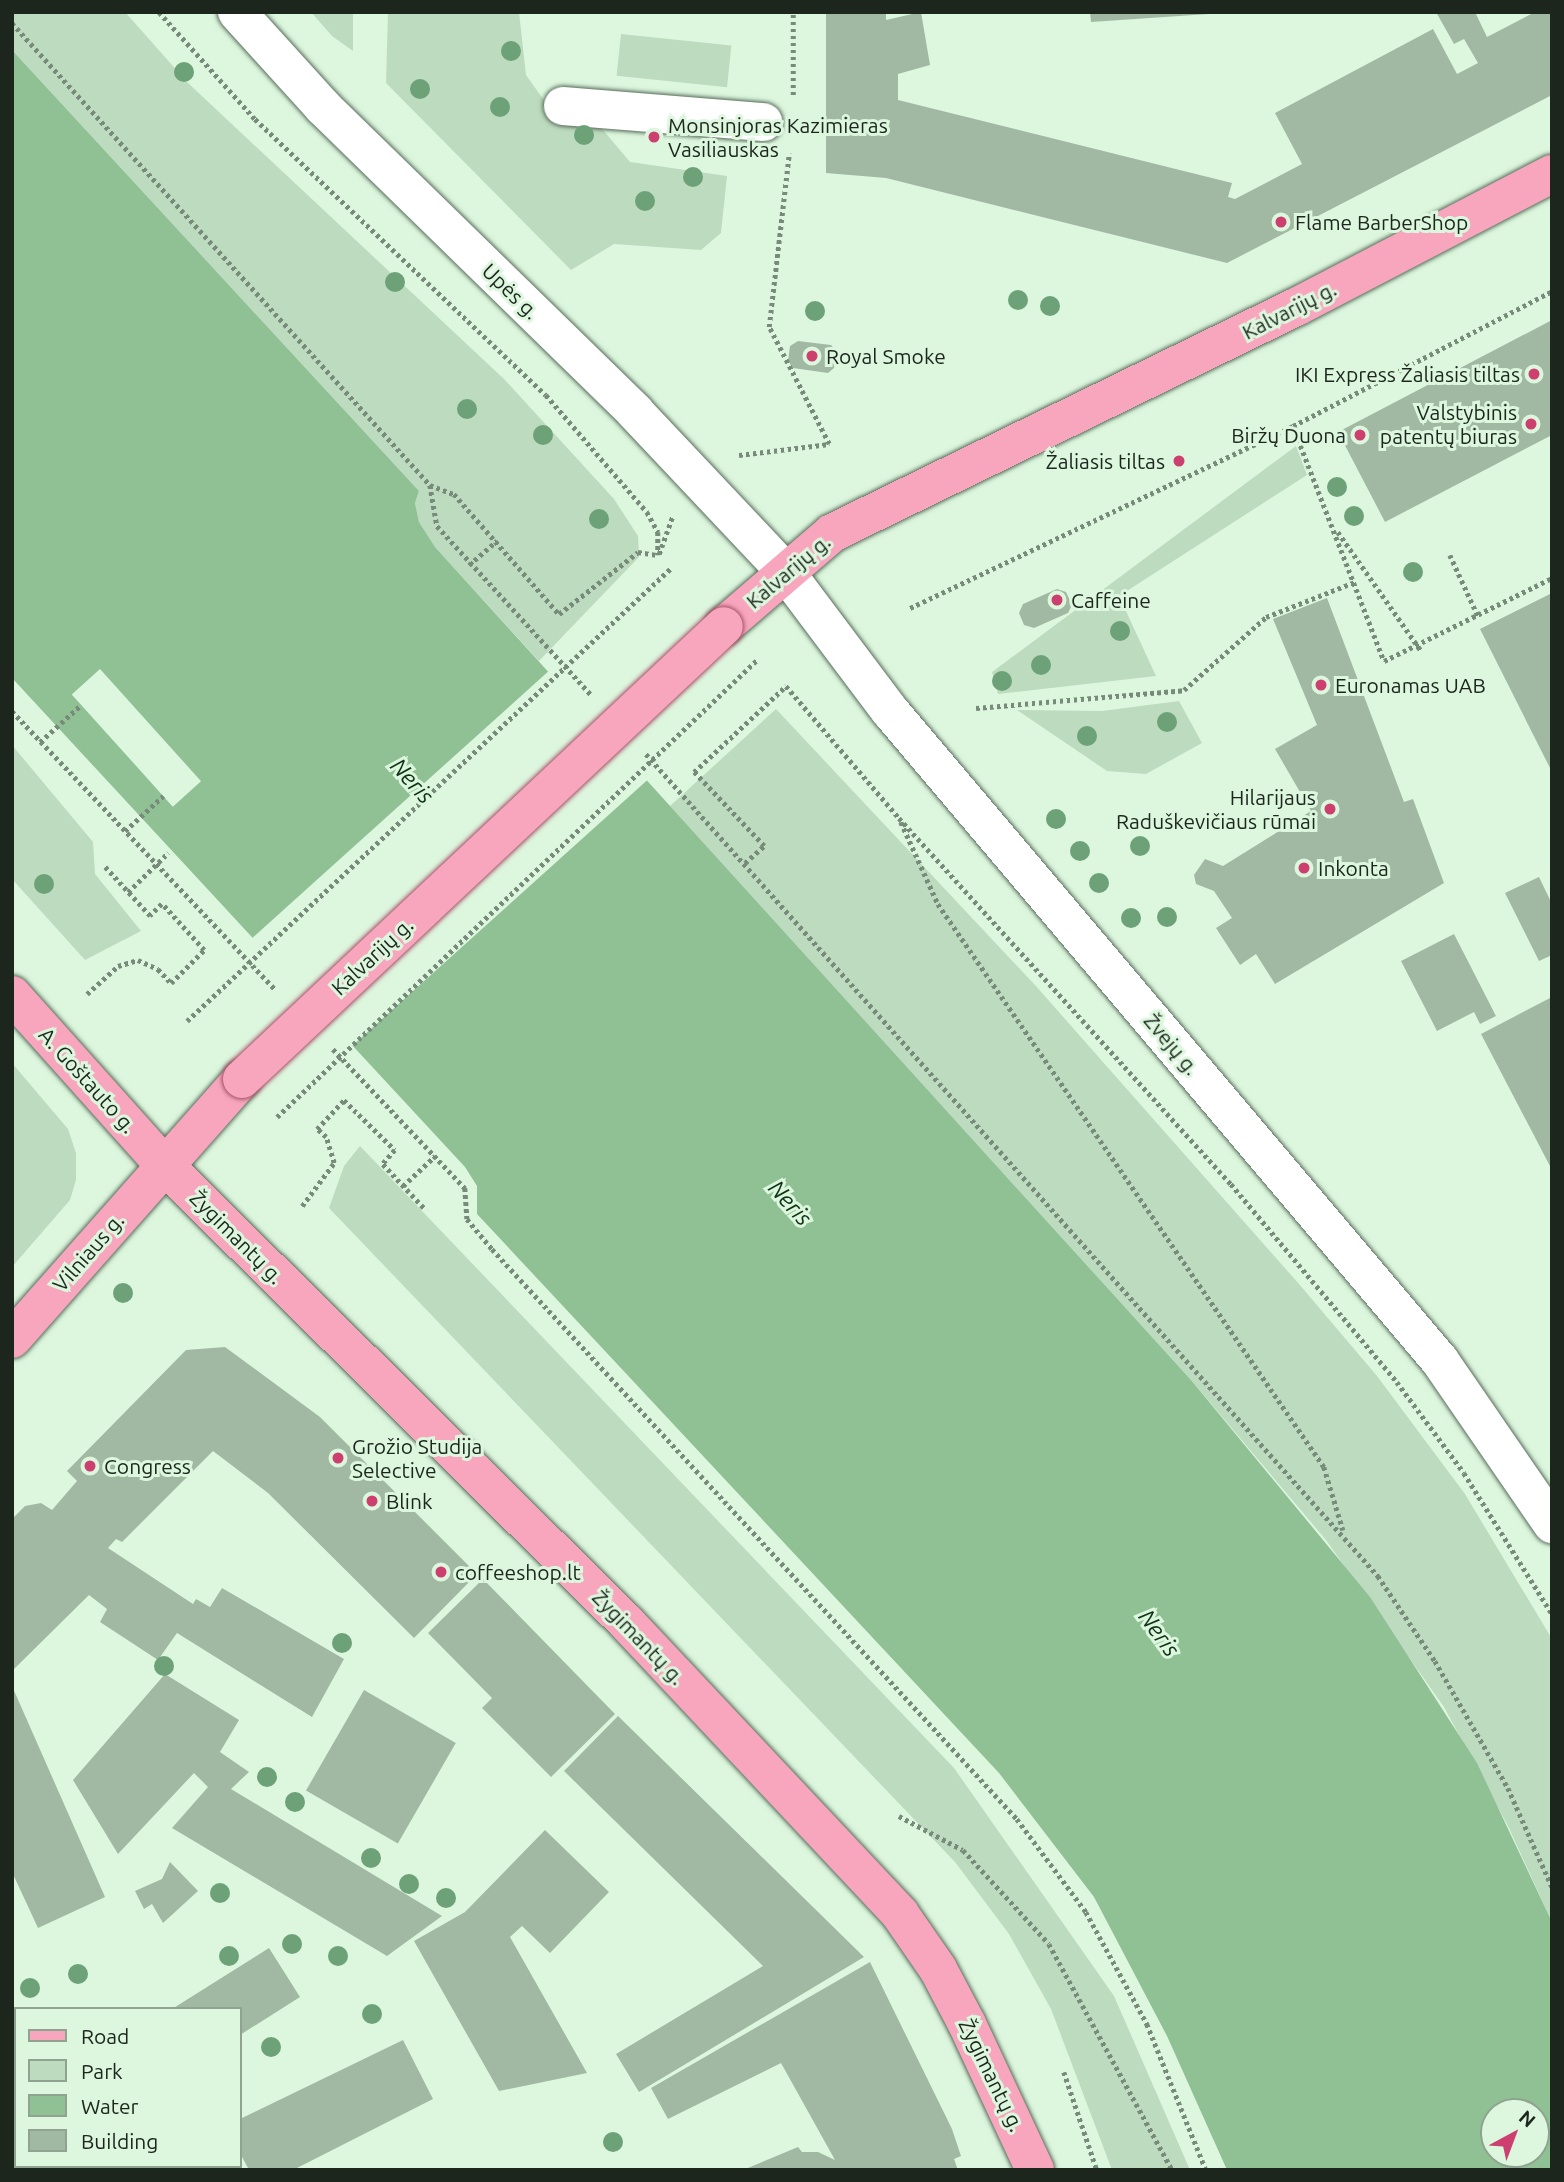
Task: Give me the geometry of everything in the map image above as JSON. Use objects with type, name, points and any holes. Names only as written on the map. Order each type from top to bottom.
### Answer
[{"type":"main road","name":"Kalvarijų g.","points":[[163,1164],[242,1079],[784,570],[845,527],[1296,307],[1552,174]]},
{"type":"main road","name":"A. Goštauto g.","points":[[12,995],[163,1164]]},
{"type":"main road","name":"Vilniaus g.","points":[[12,1339],[163,1164]]},
{"type":"main road","name":"Žygimantų g.","points":[[163,1164],[627,1623],[900,1914],[962,2013],[1035,2170]]},
{"type":"street","name":"Upės g.","points":[[237,12],[323,107],[635,412],[784,570]]},
{"type":"street","points":[[564,106],[763,122]]},
{"type":"street","name":"Žvejų g.","points":[[784,570],[890,711],[1440,1361],[1552,1524]]},
{"type":"path","points":[[159,12],[255,119],[555,405],[647,512],[658,532],[659,555]]},
{"type":"path","points":[[793,12],[794,76]]},
{"type":"path","points":[[12,23],[430,485],[454,494],[559,614],[638,552],[659,555]]},
{"type":"path","points":[[739,455],[829,444],[769,327],[788,158]]},
{"type":"path","points":[[910,608],[1293,426],[1552,291]]},
{"type":"path","points":[[1293,426],[1384,662],[1552,578]]},
{"type":"path","points":[[430,485],[437,526],[469,565],[601,707]]},
{"type":"path","points":[[659,555],[673,515]]},
{"type":"path","points":[[1334,527],[1422,652]]},
{"type":"path","points":[[469,565],[497,541]]},
{"type":"path","points":[[1450,555],[1478,616]]},
{"type":"path","points":[[187,1021],[670,569]]},
{"type":"path","points":[[976,708],[1184,690],[1266,617],[1355,582]]},
{"type":"path","points":[[278,1117],[758,659]]},
{"type":"path","points":[[745,863],[764,846],[694,772],[786,686],[899,818],[1231,1184],[1388,1372],[1464,1474],[1552,1614]]},
{"type":"path","points":[[40,742],[81,705]]},
{"type":"path","points":[[12,711],[286,1000]]},
{"type":"path","points":[[639,747],[1344,1534],[1378,1576],[1435,1661],[1508,1788],[1552,1887]]},
{"type":"path","points":[[125,831],[163,796]]},
{"type":"path","points":[[899,818],[938,904],[1324,1467],[1344,1534]]},
{"type":"path","points":[[128,892],[168,853]]},
{"type":"path","points":[[87,994],[118,966],[138,960],[158,969],[172,983],[204,950],[162,904],[150,916],[104,866]]},
{"type":"path","points":[[323,1039],[465,1188],[467,1219],[492,1249],[929,1719],[1017,1819],[1086,1912],[1147,2024],[1206,2170]]},
{"type":"path","points":[[302,1206],[334,1163],[326,1137],[317,1129],[344,1100],[395,1150],[383,1164],[426,1210]]},
{"type":"path","points":[[403,1186],[435,1156]]},
{"type":"path","points":[[899,1816],[963,1850],[1049,1944],[1123,2072],[1172,2170]]},
{"type":"path","points":[[1064,2071],[1097,2170]]},
{"type":"green space","points":[[12,12],[125,12],[188,83],[504,379],[614,499],[638,536],[639,557],[539,661],[435,547],[419,522],[415,503],[419,491],[12,50]]},
{"type":"green space","points":[[311,12],[353,12],[353,51],[332,36]]},
{"type":"green space","points":[[388,12],[519,12],[526,75],[556,117],[598,124],[630,162],[727,176],[721,233],[701,250],[614,244],[571,270],[386,83]]},
{"type":"green space","points":[[621,34],[731,46],[727,87],[617,76]]},
{"type":"green space","points":[[1296,446],[1307,475],[1119,596],[1156,676],[998,694],[992,672]]},
{"type":"green space","points":[[1179,701],[1202,743],[1146,774],[1107,771],[1017,710],[1102,711]]},
{"type":"green space","points":[[776,709],[1035,985],[1299,1284],[1377,1376],[1465,1494],[1552,1639],[1552,1922],[1508,1826],[1444,1707],[1326,1540],[1191,1380],[670,806]]},
{"type":"green space","points":[[12,745],[93,842],[95,874],[141,931],[85,960],[12,879]]},
{"type":"green space","points":[[12,1063],[68,1129],[76,1153],[76,1180],[70,1200],[12,1267]]},
{"type":"green space","points":[[360,1146],[954,1768],[1114,1996],[1190,2170],[1112,2170],[1051,2009],[1009,1934],[955,1862],[329,1208],[344,1166]]},
{"type":"water","name":"Neris","points":[[12,50],[419,491],[415,503],[419,522],[435,547],[1191,1380],[1370,1597],[1477,1763],[1552,1922],[1552,2170],[1227,2170],[1167,2036],[1094,1897],[999,1773],[477,1214],[477,1186],[465,1167],[12,678]]},
{"type":"pier","points":[[100,669],[201,781],[173,807],[72,694]]},
{"type":"pier","points":[[551,669],[649,778],[350,1048],[252,939]]},
{"type":"building","points":[[826,12],[886,12],[886,20],[921,12],[930,65],[898,74],[898,100],[1232,183],[1228,197],[1235,199],[1302,164],[1275,113],[1433,29],[1457,74],[1478,63],[1464,39],[1454,44],[1436,12],[1475,12],[1487,37],[1535,12],[1552,12],[1552,95],[1227,263],[886,178],[826,173]]},
{"type":"building","points":[[1090,12],[1209,12],[1209,14],[1091,22]]},
{"type":"building","points":[[1552,320],[1552,435],[1385,522],[1338,432]]},
{"type":"building","name":"Royal Smoke","points":[[798,341],[831,345],[837,352],[834,368],[828,373],[793,368],[788,361],[790,346]]},
{"type":"building","points":[[1057,589],[1066,592],[1072,605],[1068,613],[1034,628],[1024,625],[1019,613],[1023,604]]},
{"type":"building","points":[[1552,593],[1552,772],[1480,629]]},
{"type":"building","points":[[1327,598],[1404,802],[1413,799],[1444,883],[1275,984],[1256,954],[1240,965],[1216,928],[1232,918],[1214,891],[1196,884],[1194,875],[1205,859],[1223,866],[1311,811],[1275,749],[1317,725],[1273,619]]},
{"type":"building","points":[[1539,877],[1552,904],[1552,955],[1539,961],[1505,893]]},
{"type":"building","points":[[1454,934],[1496,1016],[1480,1024],[1474,1012],[1437,1031],[1401,961]]},
{"type":"building","points":[[1552,997],[1552,1170],[1481,1034]]},
{"type":"building","points":[[225,1347],[320,1417],[477,1574],[414,1638],[268,1493],[213,1451],[122,1542],[116,1539],[108,1548],[193,1604],[196,1599],[210,1607],[222,1588],[344,1659],[312,1717],[177,1633],[158,1660],[100,1622],[107,1609],[89,1595],[12,1671],[12,1519],[25,1506],[41,1503],[52,1510],[77,1481],[67,1471],[186,1350]]},
{"type":"building","points":[[483,1579],[615,1714],[551,1777],[482,1708],[492,1698],[428,1633]]},
{"type":"building","points":[[165,1674],[239,1720],[220,1752],[249,1772],[231,1789],[442,1916],[387,1956],[172,1828],[208,1787],[194,1773],[118,1854],[73,1780]]},
{"type":"building","points":[[12,1686],[105,1897],[38,1928],[12,1872]]},
{"type":"building","points":[[364,1690],[456,1743],[398,1843],[306,1790]]},
{"type":"building","points":[[618,1716],[864,1957],[639,2092],[616,2054],[763,1966],[564,1771]]},
{"type":"building","points":[[545,1830],[609,1892],[550,1953],[522,1926],[510,1937],[587,2073],[499,2091],[414,1941],[465,1912]]},
{"type":"building","points":[[170,1862],[198,1891],[163,1923],[152,1904],[144,1909],[135,1891],[162,1879]]},
{"type":"building","points":[[269,1948],[300,1997],[242,2034],[242,2007],[175,2007]]},
{"type":"building","points":[[870,1962],[952,2129],[961,2156],[954,2159],[958,2170],[743,2170],[798,2147],[802,2152],[818,2152],[835,2160],[781,2063],[668,2119],[651,2088]]},
{"type":"building","points":[[403,2040],[433,2099],[293,2170],[249,2170],[242,2157],[242,2118]]},
{"type":"place","name":"Monsinjoras Kazimieras Vasiliauskas","points":[[654,137]]},
{"type":"place","name":"Flame BarberShop","points":[[1281,222]]},
{"type":"place","name":"Royal Smoke","points":[[812,356]]},
{"type":"place","name":"IKI Express Žaliasis tiltas","points":[[1534,374]]},
{"type":"place","name":"Valstybinis patentų biuras","points":[[1531,424]]},
{"type":"place","name":"Biržų Duona","points":[[1360,435]]},
{"type":"place","name":"Žaliasis tiltas","points":[[1179,461]]},
{"type":"place","name":"Caffeine","points":[[1057,600]]},
{"type":"place","name":"Euronamas UAB","points":[[1321,685]]},
{"type":"place","name":"Hilarijaus Raduškevičiaus rūmai","points":[[1330,809]]},
{"type":"place","name":"Inkonta","points":[[1304,868]]},
{"type":"place","name":"Grožio Studija Selective","points":[[338,1458]]},
{"type":"place","name":"Congress","points":[[90,1466]]},
{"type":"place","name":"Blink","points":[[372,1501]]},
{"type":"place","name":"coffeeshop.lt","points":[[441,1572]]}]
